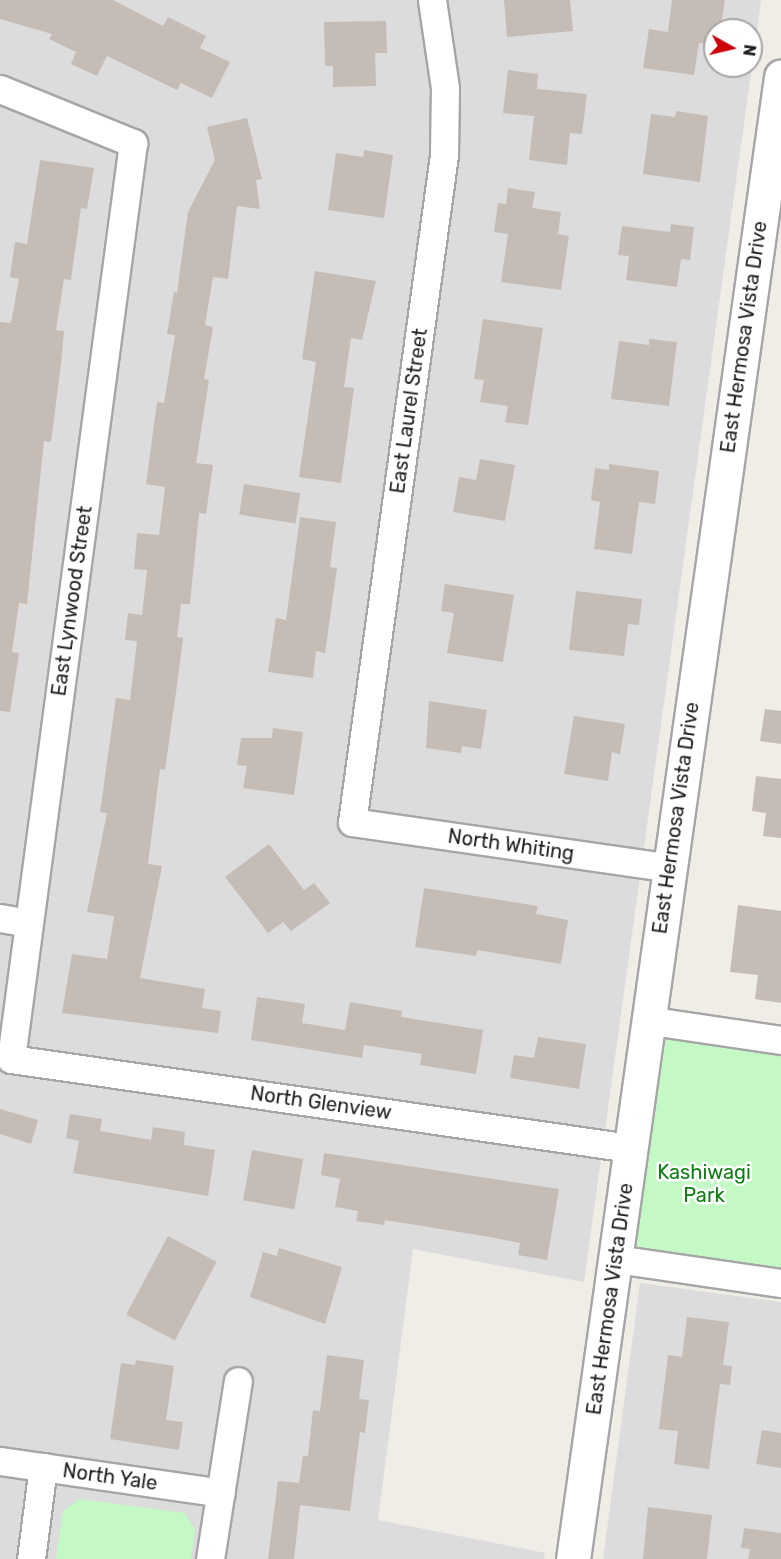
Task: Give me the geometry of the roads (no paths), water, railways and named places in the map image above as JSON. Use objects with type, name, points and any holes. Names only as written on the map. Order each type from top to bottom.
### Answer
[{"type":"street","name":"East Laurel Street","points":[[352,822],[444,155],[445,88],[432,0]]},
{"type":"street","name":"East Hermosa Vista Drive","points":[[573,1559],[616,1259],[646,1020],[670,868],[781,77]]},
{"type":"street","name":"East Lynwood Street","points":[[0,89],[133,143],[11,1059]]},
{"type":"street","name":"North Whiting","points":[[352,822],[670,868]]},
{"type":"street","points":[[0,918],[29,923]]},
{"type":"street","points":[[646,1020],[781,1040]]},
{"type":"street","name":"North Glenview","points":[[11,1059],[630,1148]]},
{"type":"street","points":[[616,1259],[781,1283]]},
{"type":"street","points":[[210,1559],[238,1381]]},
{"type":"street","name":"North Yale","points":[[0,1461],[220,1493]]},
{"type":"street","points":[[31,1559],[43,1467]]},
{"type":"park label","name":"Kashiwagi Park","points":[[704,1184]]}]
